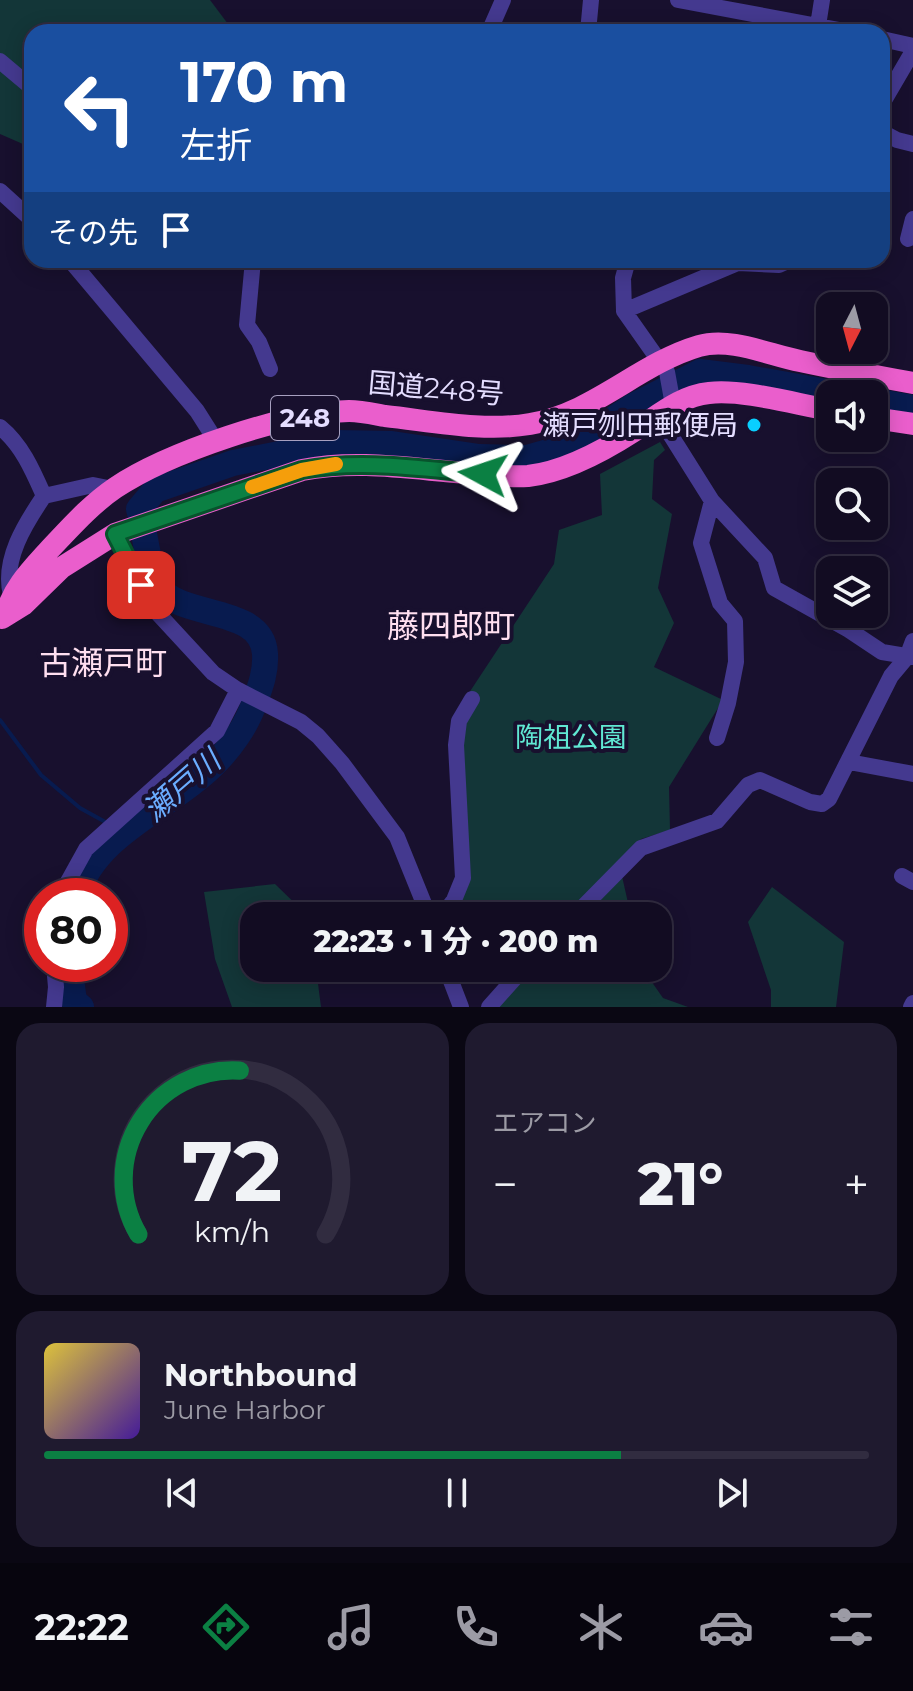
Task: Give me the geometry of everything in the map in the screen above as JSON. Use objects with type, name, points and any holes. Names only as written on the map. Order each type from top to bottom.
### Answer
[{"type":"highway","name":"国道248号","points":[[6,610],[86,510],[113,489],[146,469],[216,441],[282,423],[350,411],[470,424],[527,425],[564,417],[701,346],[727,344],[913,383]]},
{"type":"highway","name":"248","points":[[6,610],[23,605],[61,568],[121,532],[302,470],[332,464],[530,476],[557,470],[592,455],[667,407],[709,393],[729,393],[816,408]]},
{"type":"highway","points":[[888,420],[913,424]]},
{"type":"street","points":[[492,24],[503,0]]},
{"type":"street","points":[[589,24],[591,0]]},
{"type":"street","points":[[678,0],[793,24]]},
{"type":"street","points":[[818,24],[822,0]]},
{"type":"street","points":[[890,41],[913,48],[890,90]]},
{"type":"street","points":[[0,61],[24,81]]},
{"type":"street","points":[[890,136],[913,144]]},
{"type":"street","points":[[0,191],[24,213]]},
{"type":"street","points":[[908,239],[913,219]]},
{"type":"street","points":[[77,268],[197,411],[216,441]]},
{"type":"street","points":[[252,268],[247,325],[259,342],[270,369]]},
{"type":"street","points":[[626,268],[624,311],[664,367],[667,407],[712,501],[765,558],[774,588],[882,652],[911,651]]},
{"type":"street","points":[[624,311],[726,268]]},
{"type":"street","points":[[0,427],[11,436],[30,465],[44,496]]},
{"type":"street","points":[[6,610],[8,583],[18,539],[44,496],[93,485],[113,489]]},
{"type":"street","points":[[712,501],[701,543],[720,603],[735,621],[736,662],[717,738]]},
{"type":"street","points":[[121,532],[152,607],[213,673],[301,722],[318,736],[373,803],[397,837],[423,902]]},
{"type":"street","points":[[588,902],[641,848],[717,821],[748,785],[760,780],[810,802],[822,804],[829,799],[891,676],[911,651]]},
{"type":"street","points":[[70,878],[86,849],[217,731],[241,691]]},
{"type":"street","points":[[452,902],[463,878],[456,745],[459,721],[472,699]]},
{"type":"street","points":[[849,762],[913,774]]},
{"type":"street","points":[[54,1007],[56,982]]},
{"type":"street","points":[[451,982],[461,1007]]},
{"type":"street","points":[[489,1007],[511,982]]},
{"type":"green space","points":[[0,0],[210,0],[228,24],[24,24],[24,144],[0,134]]},
{"type":"green space","name":"陶祖公園","points":[[660,442],[665,450],[654,460],[652,499],[672,514],[658,588],[674,623],[654,667],[723,700],[669,787],[670,830],[641,839],[619,863],[628,902],[455,902],[461,705],[554,564],[559,530],[602,515],[600,474]]},
{"type":"green space","points":[[275,884],[294,902],[240,902],[240,982],[318,982],[321,1007],[232,1007],[215,959],[204,892]]},
{"type":"green space","points":[[772,887],[844,942],[836,1007],[771,1007],[771,990],[748,922]]},
{"type":"green space","points":[[518,982],[652,982],[663,998],[688,1007],[494,1007]]},
{"type":"waterway","name":"瀬戸川","points":[[84,878],[99,855],[116,839],[194,782],[225,752],[247,719],[264,672],[265,654],[261,639],[251,628],[222,615],[173,600],[157,584],[139,509],[155,490],[233,463],[335,443],[392,444],[479,457],[527,458],[576,444],[633,406],[700,372],[816,390]]},
{"type":"waterway","name":"瀬戸川","points":[[888,404],[913,408]]},
{"type":"waterway","points":[[0,720],[41,775],[80,808],[109,824]]},
{"type":"waterway","name":"瀬戸川","points":[[71,982],[74,1001],[81,1007]]},
{"type":"slow traffic","points":[[252,487],[302,470],[336,464]]},
{"type":"place","name":"瀬戸刎田郵便局","points":[[754,425]]},
{"type":"district","name":"藤四郎町","points":[[451,626]]},
{"type":"district","name":"古瀬戸町","points":[[103,663]]},
{"type":"route","points":[[141,585],[115,534],[302,470],[332,464],[359,464],[483,474]]}]
